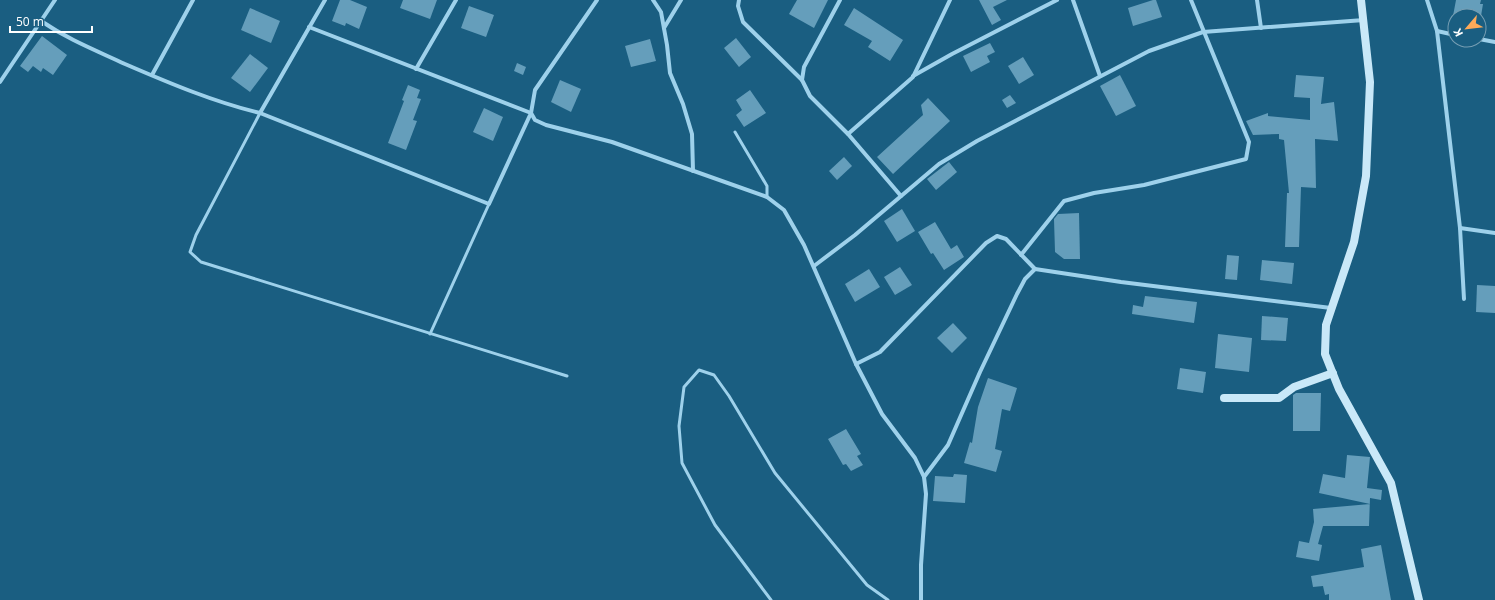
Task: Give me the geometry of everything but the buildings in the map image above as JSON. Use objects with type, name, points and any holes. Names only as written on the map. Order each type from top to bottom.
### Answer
[{"type":"street","points":[[0,82],[55,0]]},
{"type":"street","points":[[152,75],[194,0]]},
{"type":"street","points":[[260,113],[308,27],[325,0]]},
{"type":"street","points":[[416,68],[456,0]]},
{"type":"street","points":[[41,21],[63,36],[152,75],[234,107],[260,113],[489,204],[531,113],[535,90],[597,0]]},
{"type":"street","points":[[653,0],[661,12],[670,73],[683,104],[692,134],[693,171]]},
{"type":"street","points":[[664,28],[681,0]]},
{"type":"street","points":[[739,0],[738,6],[742,22],[802,80],[810,96],[848,134],[901,196]]},
{"type":"street","points":[[802,80],[804,67],[840,0]]},
{"type":"street","points":[[913,77],[950,0]]},
{"type":"street","points":[[848,134],[913,77],[952,54],[1057,0]]},
{"type":"street","points":[[1073,0],[1100,76]]},
{"type":"street","points":[[1021,255],[1064,201],[1094,193],[1144,185],[1246,158],[1249,142],[1191,0]]},
{"type":"street","points":[[1257,0],[1261,28]]},
{"type":"street","points":[[1361,0],[1370,82],[1366,176],[1354,242],[1326,325],[1325,354],[1339,389],[1391,483],[1419,600]]},
{"type":"street","points":[[1427,0],[1437,31],[1460,228],[1464,299]]},
{"type":"street","points":[[814,266],[945,160],[977,141],[1149,51],[1203,32],[1364,20]]},
{"type":"street","points":[[308,27],[531,113],[534,120],[546,125],[612,142],[767,197],[784,210],[804,245],[856,364],[882,414],[915,458],[924,477],[926,494],[921,565],[921,600]]},
{"type":"street","points":[[1437,31],[1447,33]]},
{"type":"street","points":[[1460,228],[1495,233]]},
{"type":"street","points":[[856,364],[880,352],[986,243],[997,236],[1006,239],[1036,269],[1121,282],[1331,308]]},
{"type":"street","points":[[924,477],[948,445],[980,372],[1017,294],[1025,279],[1036,269]]},
{"type":"street","points":[[1224,398],[1279,398],[1294,388],[1333,373]]},
{"type":"lane","points":[[260,113],[196,235],[190,252],[201,262],[567,376]]},
{"type":"lane","points":[[735,132],[767,186],[767,197]]},
{"type":"lane","points":[[430,334],[489,204]]},
{"type":"lane","points":[[771,600],[715,525],[682,462],[679,426],[684,388],[698,370],[714,375],[775,473],[867,585],[888,600]]}]
